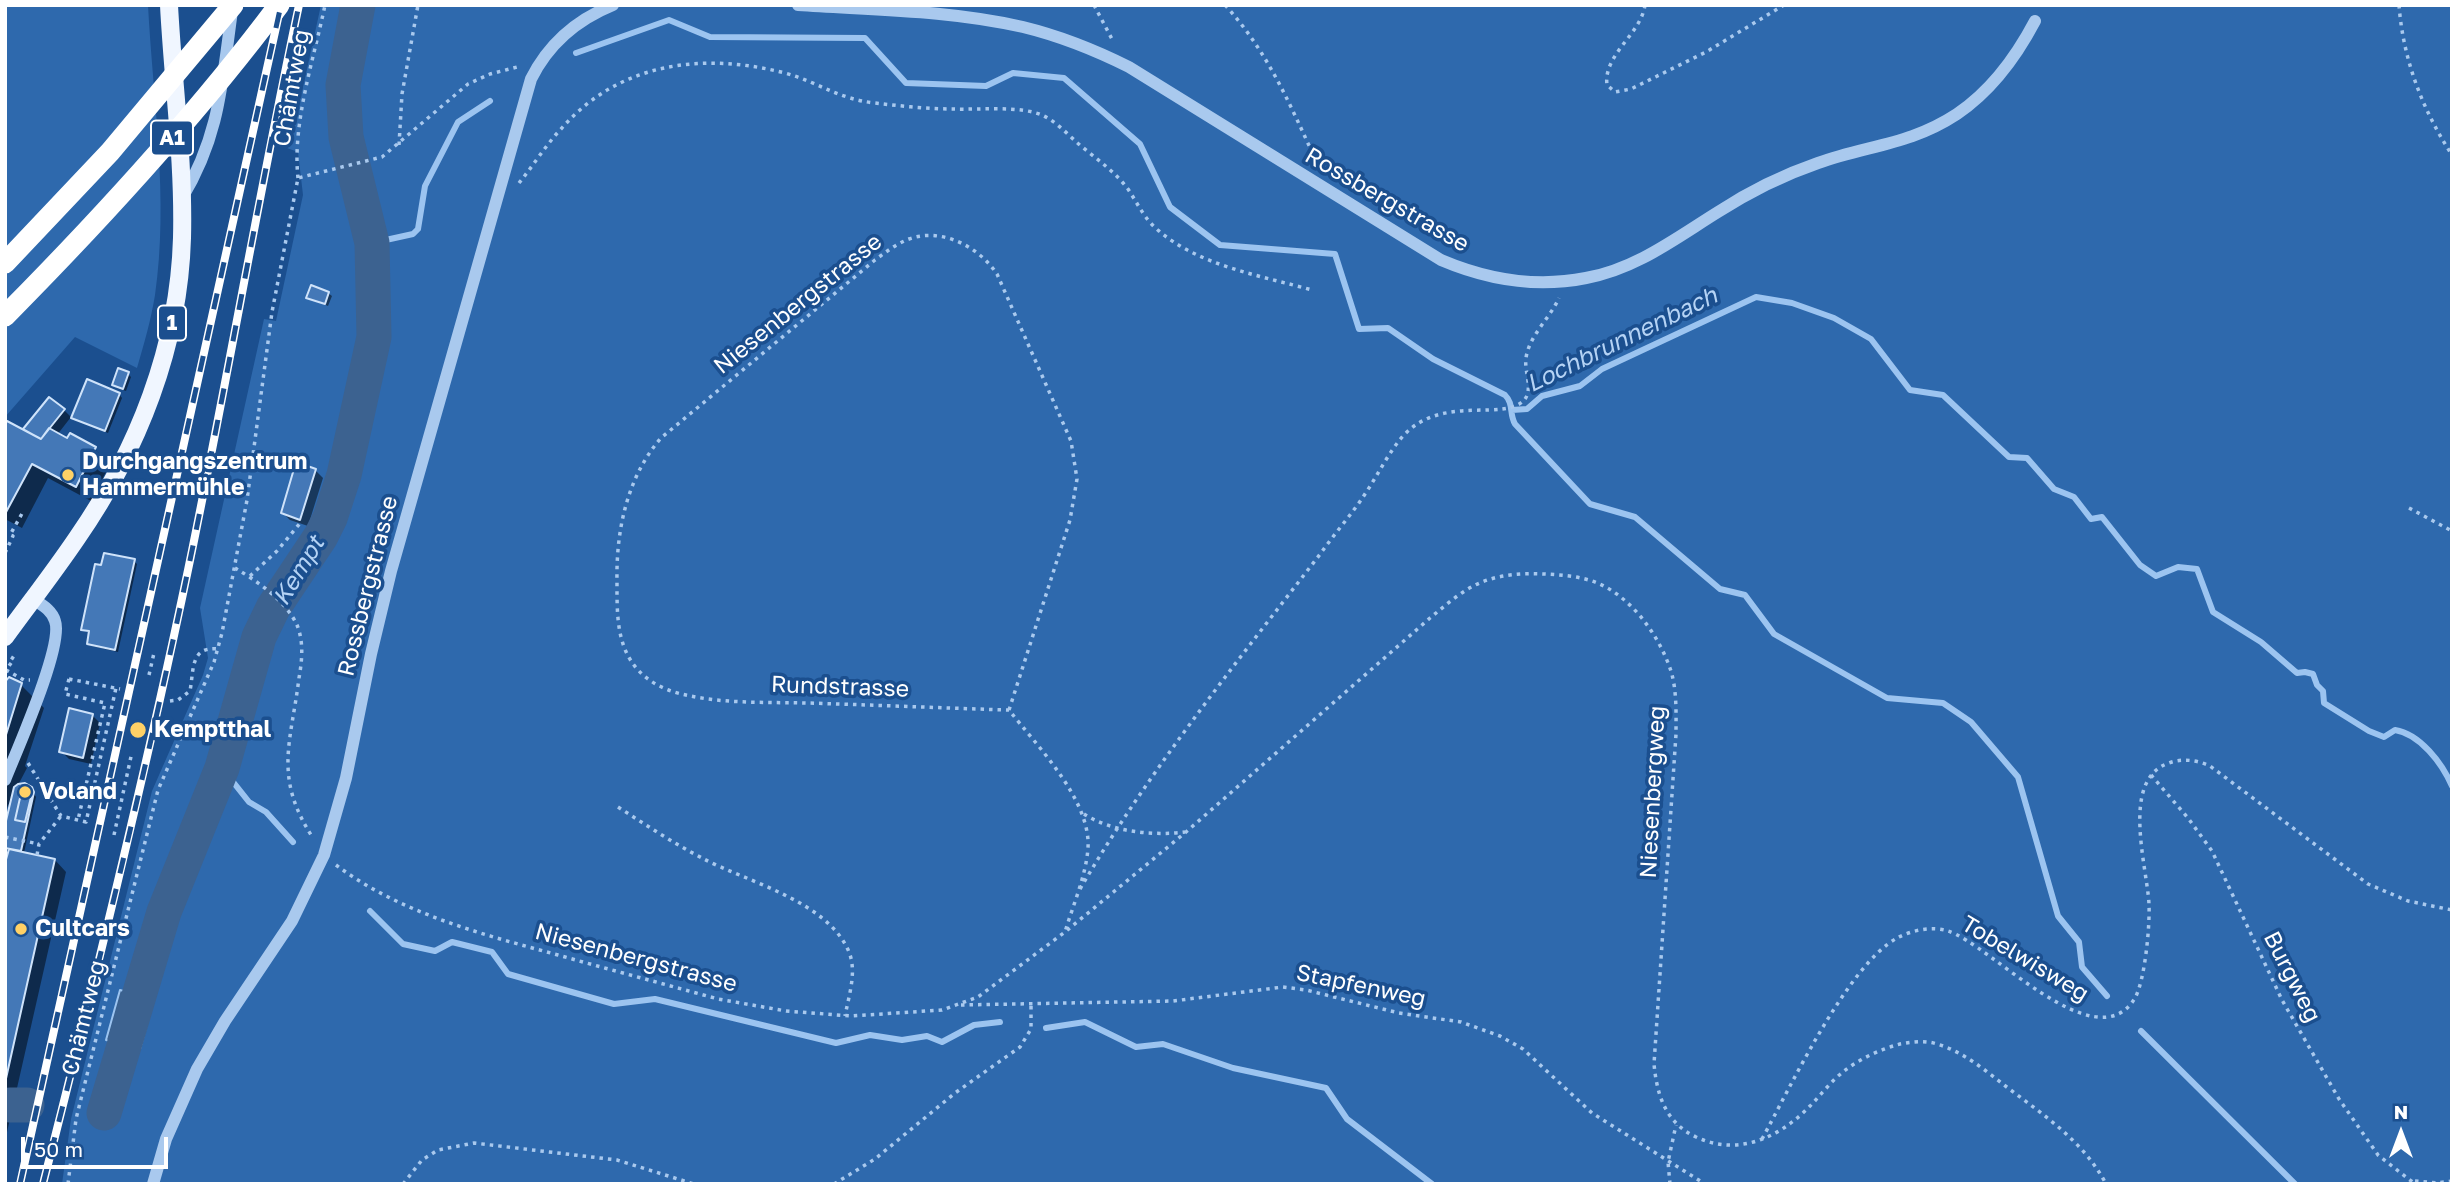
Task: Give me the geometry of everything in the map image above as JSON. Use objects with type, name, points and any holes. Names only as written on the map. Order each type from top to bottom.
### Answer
[{"type":"highway","name":"A1","points":[[5,264],[136,123],[232,5]]},
{"type":"highway","name":"A1","points":[[5,316],[172,137],[279,5]]},
{"type":"main road","name":"1","points":[[5,637],[78,537],[100,502],[133,441],[165,356],[177,290],[182,239],[182,198],[169,5]]},
{"type":"street","points":[[182,198],[205,158],[214,127],[232,5]]},
{"type":"street","name":"Rossbergstrasse","points":[[153,1184],[166,1139],[197,1069],[219,1030],[292,921],[324,855],[346,778],[366,676],[391,571],[523,103],[540,61],[550,48],[576,25],[613,5]]},
{"type":"street","name":"Rossbergstrasse","points":[[797,5],[997,22],[1075,42],[1129,67],[1419,247],[1459,268],[1508,280],[1566,281],[1609,273],[1629,265],[1669,244],[1737,200],[1798,171],[1832,158],[1900,142],[1944,122],[1971,104],[1997,78],[2035,21]]},
{"type":"street","points":[[5,780],[54,646],[57,624],[50,612],[33,599]]},
{"type":"path","name":"Chämtweg","points":[[68,1184],[76,1119],[158,790],[218,649],[235,568],[272,312],[298,178],[296,165],[299,131],[325,5]]},
{"type":"path","points":[[399,145],[402,94],[418,5]]},
{"type":"path","points":[[1094,5],[1129,67]]},
{"type":"path","points":[[1225,5],[1273,69],[1330,192]]},
{"type":"path","points":[[1645,5],[1642,18],[1608,70],[1607,81],[1613,92],[1625,92],[1697,57],[1784,5]]},
{"type":"path","points":[[2399,5],[2404,50],[2411,73],[2452,155]]},
{"type":"path","points":[[298,178],[388,154],[468,84],[491,74],[540,61]]},
{"type":"path","points":[[518,184],[571,118],[621,82],[644,72],[678,64],[748,67],[787,74],[859,101],[1036,114],[1053,122],[1107,167],[1126,187],[1148,221],[1172,241],[1214,261],[1312,290]]},
{"type":"path","name":"Niesenbergstrasse","points":[[639,469],[661,438],[893,247],[912,238],[929,236],[944,237],[973,249],[988,260],[997,274],[1071,441],[1076,461],[1077,479],[1070,520],[1009,710]]},
{"type":"path","points":[[1076,897],[1116,827],[1185,730],[1364,496],[1403,436],[1428,416],[1457,410],[1510,409],[1524,401],[1528,390],[1527,354],[1557,304],[1566,281]]},
{"type":"path","name":"Rundstrasse","points":[[639,469],[628,500],[620,538],[616,572],[618,613],[622,643],[628,657],[640,672],[652,681],[668,690],[704,699],[1009,710]]},
{"type":"path","points":[[2409,508],[2452,531]]},
{"type":"path","points":[[5,553],[13,536],[10,535],[24,509]]},
{"type":"path","points":[[250,576],[277,551],[301,522]]},
{"type":"path","points":[[235,568],[264,586],[293,618],[301,639],[301,662],[287,751],[288,779],[299,814],[324,855]]},
{"type":"path","name":"Niesenbergweg","points":[[959,1005],[995,986],[1065,932],[1186,832],[1450,601],[1466,590],[1499,577],[1537,574],[1575,578],[1594,582],[1609,590],[1633,609],[1656,639],[1671,673],[1675,690],[1676,734],[1654,1064],[1658,1094],[1676,1125]]},
{"type":"path","points":[[170,701],[178,700],[190,691],[201,650],[218,649]]},
{"type":"path","points":[[149,675],[154,653]]},
{"type":"path","points":[[11,657],[14,659],[6,670],[24,680],[44,679]]},
{"type":"path","points":[[18,748],[61,816],[86,822],[118,689],[69,678],[65,694],[105,703],[78,820]]},
{"type":"path","points":[[1009,710],[1058,772],[1083,813],[1087,827],[1088,846],[1065,932]]},
{"type":"path","points":[[114,835],[132,752]]},
{"type":"path","points":[[2151,775],[2160,767],[2174,761],[2193,761],[2210,766],[2368,884],[2408,901],[2452,910]]},
{"type":"path","name":"Tobelwisweg","points":[[1761,1141],[1819,1035],[1846,993],[1882,950],[1907,934],[1922,929],[1949,932],[2056,1002],[2081,1014],[2102,1018],[2127,1007],[2139,987],[2148,930],[2149,906],[2140,812],[2142,790],[2151,775]]},
{"type":"path","name":"Burgweg","points":[[2151,775],[2212,851],[2282,1000],[2339,1098],[2378,1155],[2414,1182]]},
{"type":"path","points":[[618,807],[700,857],[808,908],[832,926],[849,952],[853,968],[845,1016]]},
{"type":"path","points":[[1083,813],[1102,824],[1116,827],[1160,833],[1186,832]]},
{"type":"path","points":[[37,855],[39,844],[61,816]]},
{"type":"path","points":[[5,837],[39,844]]},
{"type":"path","name":"Niesenbergstrasse","points":[[324,855],[370,887],[465,928],[718,999],[786,1012],[845,1016],[923,1012],[959,1005]]},
{"type":"path","name":"Stapfenweg","points":[[959,1005],[1031,1006],[1173,1001],[1283,987],[1306,990],[1399,1013],[1461,1022],[1490,1032],[1523,1049],[1592,1113],[1705,1184]]},
{"type":"path","points":[[834,1184],[876,1159],[966,1085],[1023,1043],[1032,1026],[1031,1006]]},
{"type":"path","points":[[1670,1184],[1668,1162],[1676,1125],[1694,1136],[1719,1145],[1761,1141],[1786,1128],[1843,1072],[1862,1060],[1899,1045],[1930,1042],[1968,1058],[2049,1119],[2079,1146],[2106,1184]]},
{"type":"path","points":[[403,1184],[422,1160],[438,1150],[474,1143],[617,1160],[694,1184]]},
{"type":"path","points":[[2414,1182],[2452,1181]]},
{"type":"shaded area","points":[[5,5],[148,5],[159,150],[161,223],[155,295],[137,368],[75,337],[5,417]]},
{"type":"shaded area","points":[[321,5],[2452,5],[2452,1184],[62,1184],[71,1119],[152,791],[208,658],[200,608],[264,319],[276,321],[303,195],[298,152],[287,148]]},
{"type":"shaded area","points":[[120,990],[154,999],[140,1049],[106,1040]]},
{"type":"building","points":[[311,285],[329,292],[325,304],[306,298]]},
{"type":"building","points":[[118,368],[129,372],[123,389],[112,385]]},
{"type":"building","points":[[87,379],[120,393],[105,431],[71,418]]},
{"type":"building","points":[[49,397],[65,409],[41,439],[23,429]]},
{"type":"building","name":"Durchgangszentrum Hammermühle","points":[[7,421],[41,439],[49,428],[67,438],[70,433],[96,447],[76,487],[32,464],[5,514]]},
{"type":"building","points":[[296,462],[316,469],[300,520],[281,513]]},
{"type":"building","points":[[104,553],[135,559],[115,650],[87,644],[89,631],[81,630],[95,564],[101,565]]},
{"type":"building","points":[[9,677],[22,683],[5,738],[5,682]]},
{"type":"building","points":[[69,708],[93,714],[83,758],[59,752]]},
{"type":"building","points":[[25,783],[32,787],[34,792],[21,851],[5,848],[5,825],[14,787]],"holes":[[[26,785],[31,788],[25,822],[15,820],[20,798],[18,790]]]},
{"type":"building","points":[[26,785],[31,788],[32,793],[25,822],[15,820],[20,798],[18,790]]},
{"type":"building","points":[[9,849],[55,859],[5,1083],[5,863]]},
{"type":"waterway","name":"Kempt","points":[[104,1113],[164,912],[222,768],[259,637],[273,608],[321,536],[344,475],[374,337],[372,243],[346,137],[343,85],[358,5]]},
{"type":"waterway","points":[[576,53],[669,20],[710,37],[865,38],[906,83],[986,86],[1013,73],[1064,78],[1140,144],[1170,207],[1220,245],[1335,254],[1359,329],[1388,328],[1433,359],[1505,395],[1510,402],[1515,424],[1590,504],[1635,517],[1720,589],[1745,595],[1774,634],[1887,698],[1943,703],[1971,722],[2018,777],[2058,916],[2079,942],[2082,967],[2107,996]]},
{"type":"waterway","points":[[372,243],[413,234],[418,229],[425,186],[458,122],[490,101]]},
{"type":"waterway","name":"Lochbrunnenbach","points":[[1512,410],[1527,409],[1542,396],[1580,386],[1602,369],[1756,297],[1792,303],[1834,318],[1871,339],[1910,390],[1943,395],[2009,457],[2027,458],[2054,489],[2074,497],[2091,519],[2102,517],[2140,565],[2156,576],[2178,567],[2197,569],[2213,612],[2261,642],[2297,673],[2313,674],[2317,685],[2323,691],[2324,703],[2369,731],[2384,737],[2395,730],[2413,737],[2436,759],[2452,786]]},
{"type":"waterway","points":[[222,768],[249,802],[266,812],[293,842]]},
{"type":"waterway","points":[[370,911],[403,944],[435,951],[452,942],[492,952],[508,974],[614,1004],[655,999],[836,1043],[870,1035],[902,1040],[927,1036],[942,1042],[974,1025],[1000,1022]]},
{"type":"waterway","points":[[1046,1028],[1085,1022],[1136,1047],[1163,1044],[1233,1068],[1326,1088],[1347,1119],[1432,1184]]},
{"type":"waterway","points":[[2141,1031],[2295,1184]]},
{"type":"waterway","name":"Kempt","points":[[10,1105],[27,1105]]},
{"type":"railway","points":[[20,1184],[281,5]]},
{"type":"railway","points":[[43,1184],[119,878],[172,647],[299,5]]},
{"type":"place","name":"Durchgangszentrum Hammermühle","points":[[68,475]]},
{"type":"place","name":"Kemptthal","points":[[138,730]]},
{"type":"place","name":"Voland","points":[[25,792]]},
{"type":"place","name":"Cultcars","points":[[21,929]]}]
